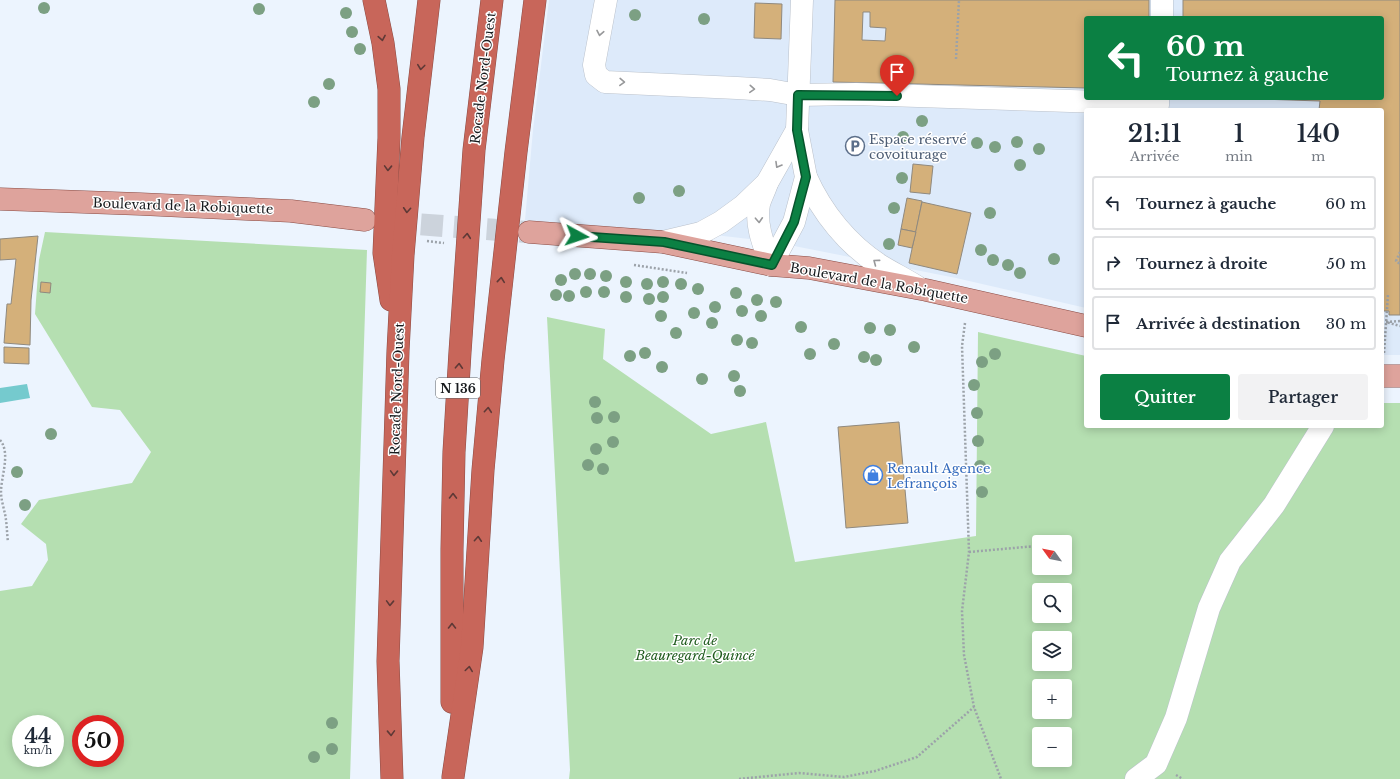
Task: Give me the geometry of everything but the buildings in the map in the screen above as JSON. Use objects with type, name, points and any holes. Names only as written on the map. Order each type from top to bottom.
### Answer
[{"type":"highway","points":[[374,0],[383,43],[389,89],[389,138],[384,253],[398,350]]},
{"type":"highway","name":"Rocade Nord-Ouest","points":[[392,779],[388,661],[398,350],[403,255],[413,137],[429,0]]},
{"type":"highway","name":"Rocade Nord-Ouest","points":[[453,778],[452,549],[454,452],[465,261],[474,150],[492,0]]},
{"type":"highway","points":[[453,778],[472,647],[483,470],[493,360],[516,152],[535,0]]},
{"type":"main road","name":"Boulevard de la Robiquette","points":[[0,200],[140,204],[291,211],[364,220]]},
{"type":"main road","name":"Boulevard de la Robiquette","points":[[529,232],[664,242],[772,265],[810,268],[922,289],[1084,326]]},
{"type":"main road","points":[[1384,376],[1400,376]]},
{"type":"street","points":[[606,0],[594,65],[596,75],[605,82],[770,90],[798,95],[861,94],[1158,102]]},
{"type":"street","points":[[802,0],[797,130],[806,177],[815,196],[825,211],[838,228],[859,249],[881,266],[922,289]]},
{"type":"street","points":[[1162,0],[1162,16]]},
{"type":"street","points":[[772,265],[761,239],[758,221],[759,204],[767,183],[797,130]]},
{"type":"street","points":[[772,265],[794,222],[806,177]]},
{"type":"street","points":[[664,242],[702,233],[721,222],[743,206],[767,183]]},
{"type":"street","points":[[1136,779],[1156,764],[1173,725],[1209,608],[1230,561],[1274,505],[1322,428]]},
{"type":"path","points":[[956,58],[959,0]]},
{"type":"path","points":[[427,241],[444,243]]},
{"type":"path","points":[[1400,252],[1396,261],[1400,264]]},
{"type":"path","points":[[632,265],[694,274]]},
{"type":"path","points":[[1385,330],[1388,295]]},
{"type":"path","points":[[1386,322],[1400,321]]},
{"type":"path","points":[[1386,322],[1400,326]]},
{"type":"path","points":[[972,325],[965,323],[962,346],[969,552],[962,611],[964,655],[974,707],[1001,779]]},
{"type":"path","points":[[0,440],[2,441],[5,454],[1,479],[1,494],[8,542]]},
{"type":"path","points":[[969,552],[1032,546]]},
{"type":"path","points":[[738,779],[799,773],[844,777],[875,771],[917,757],[974,707]]},
{"type":"shaded area","points":[[549,0],[1400,0],[1400,355],[1384,355],[1384,108],[1084,108],[1084,308],[956,278],[774,242],[715,235],[525,220],[533,130]]},
{"type":"green space","points":[[45,232],[367,250],[350,779],[0,779],[0,591],[32,586],[48,560],[46,544],[21,524],[39,500],[132,483],[151,452],[120,410],[92,407],[35,314],[39,260]]},
{"type":"green space","name":"Parc de Beauregard-Quincé","points":[[547,317],[605,329],[603,359],[711,434],[766,422],[795,562],[976,536],[978,332],[1084,356],[1084,428],[1384,428],[1384,403],[1400,403],[1400,779],[569,779],[570,770]]},
{"type":"water","points":[[27,384],[30,398],[0,403],[0,388]]},
{"type":"tunnel","points":[[388,222],[527,232]]},
{"type":"place","name":"Espace réservé covoiturage","points":[[855,146]]},
{"type":"place","name":"Renault Agence Lefrançois","points":[[873,475]]},
{"type":"route","points":[[577,236],[664,242],[772,265],[794,222],[801,201],[806,177],[797,130],[798,95],[856,94],[897,96]]}]
